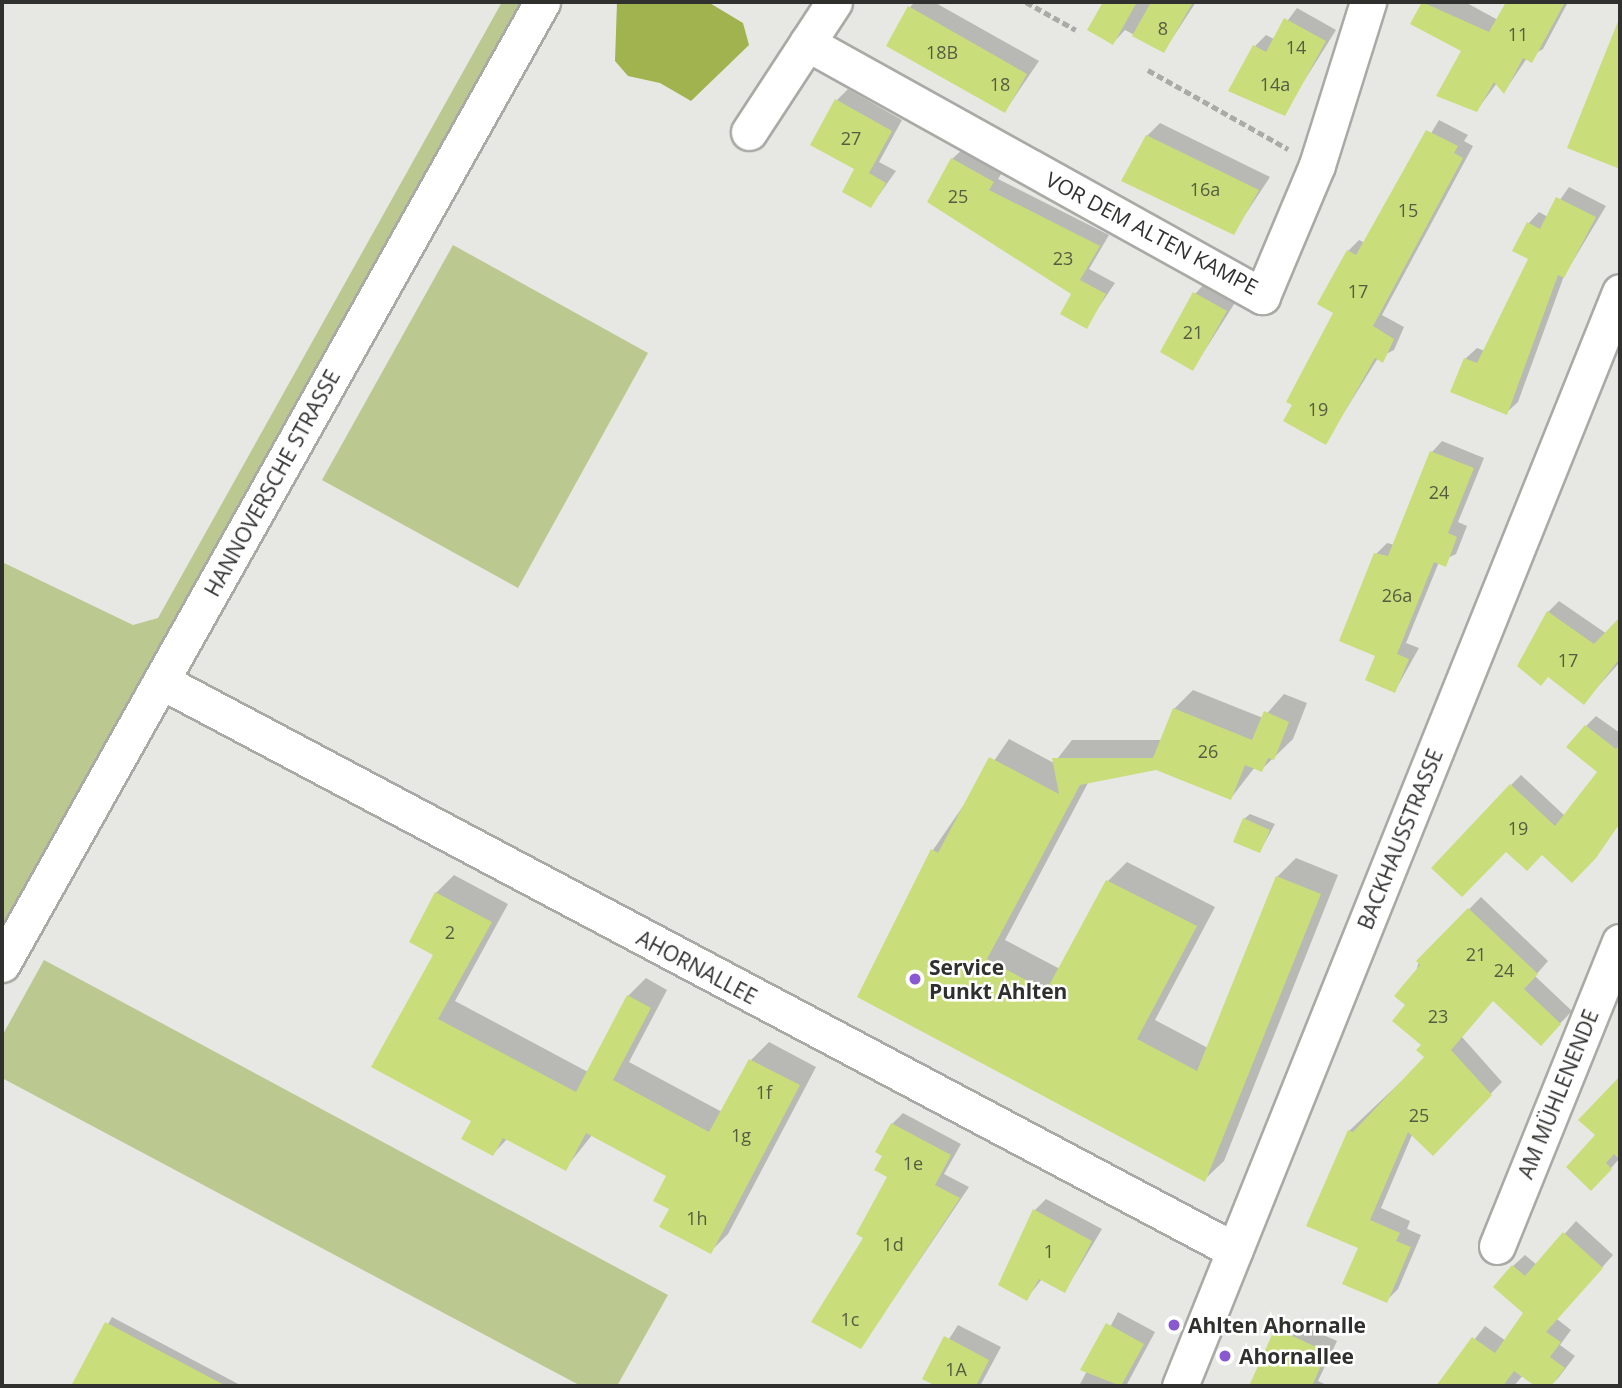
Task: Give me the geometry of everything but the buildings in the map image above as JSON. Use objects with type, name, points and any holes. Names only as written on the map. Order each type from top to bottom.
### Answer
[{"type":"street","name":"HANNOVERSCHE STRASSE","points":[[2,964],[542,2]]},
{"type":"street","points":[[749,132],[834,2]]},
{"type":"street","name":"VOR DEM ALTEN KAMPE","points":[[807,43],[1262,296],[1317,165],[1368,2]]},
{"type":"street","name":"BACKHAUSSTRASSE","points":[[1180,1386],[1620,292]]},
{"type":"street","name":"AHORNALLEE","points":[[161,681],[1234,1250]]},
{"type":"street","name":"AM MÜHLENENDE","points":[[1497,1246],[1620,942]]},
{"type":"path","points":[[1026,2],[1076,30]]},
{"type":"path","points":[[1149,70],[1317,165]]},
{"type":"shaded area","points":[[502,2],[523,2],[2,935],[2,562],[133,625],[158,618]]},
{"type":"shaded area","points":[[617,2],[708,2],[743,23],[749,45],[691,101],[660,83],[628,76],[615,61]]},
{"type":"shaded area","points":[[453,245],[648,353],[518,588],[322,480]]},
{"type":"shaded area","points":[[44,960],[668,1295],[617,1386],[581,1386],[2,1078],[2,1036]]},
{"type":"place","name":"Service Punkt Ahlten","points":[[915,979]]},
{"type":"place","name":"Ahlten Ahornalle","points":[[1174,1325]]},
{"type":"place","name":"Ahornallee","points":[[1225,1356]]}]
